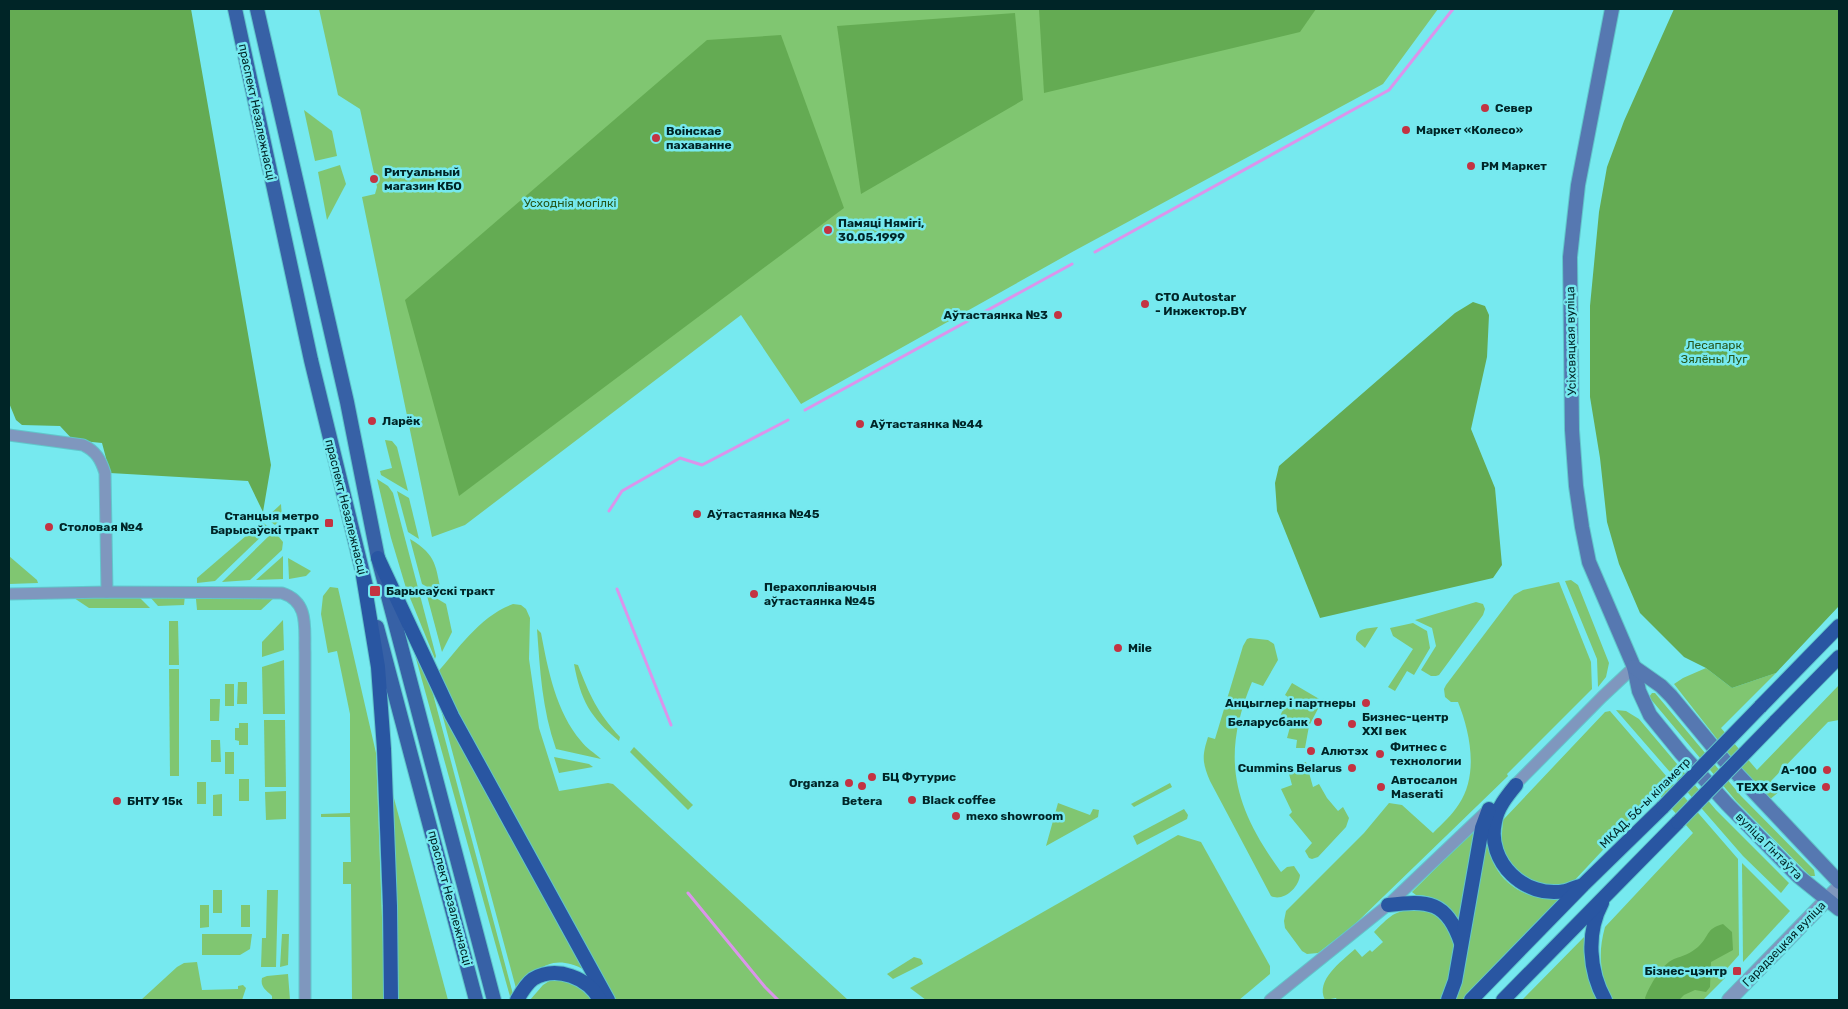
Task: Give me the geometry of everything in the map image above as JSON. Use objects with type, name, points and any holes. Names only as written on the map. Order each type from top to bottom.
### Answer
[{"type":"highway","points":[[378,558],[452,716],[608,1000]]},
{"type":"highway","points":[[363,576],[378,668],[383,740],[390,906],[391,1000]]},
{"type":"highway","name":"МКАД, 56-ы кіламетр","points":[[1471,1000],[1839,626]]},
{"type":"highway","points":[[1503,1000],[1839,657]]},
{"type":"highway","points":[[1516,785],[1502,805],[1495,821],[1493,836],[1495,850],[1501,862],[1516,879],[1538,889],[1551,892],[1565,891],[1583,885]]},
{"type":"highway","points":[[1448,1000],[1455,980],[1482,828],[1489,809]]},
{"type":"highway","points":[[1605,1000],[1594,972],[1591,952],[1596,919],[1607,895]]},
{"type":"highway","points":[[1388,905],[1420,902],[1433,905],[1444,913],[1455,927],[1462,944]]},
{"type":"highway","points":[[517,1000],[524,988],[532,980],[542,975],[554,973],[580,980],[595,991],[600,1000]]},
{"type":"main road","name":"праспект Незалежнасці","points":[[235,9],[311,360],[363,576],[476,1000]]},
{"type":"main road","name":"праспект Незалежнасці","points":[[257,9],[348,402],[378,558],[494,1000]]},
{"type":"main road","name":"Усіхсвяцкая вуліца","points":[[1612,9],[1581,167],[1570,257],[1572,430],[1576,486],[1589,562],[1634,667],[1639,691],[1650,715],[1704,778]]},
{"type":"main road","name":"вуліца Гінтаўта","points":[[1634,667],[1661,686],[1671,696],[1724,760],[1839,882]]},
{"type":"main road","name":"вуліца Гінтаўта","points":[[1704,778],[1798,876],[1839,909]]},
{"type":"street","points":[[9,435],[82,445],[88,447],[101,460],[105,473],[107,592]]},
{"type":"street","points":[[9,594],[107,592],[282,593],[295,599],[301,607],[305,652],[305,1000]]},
{"type":"street","points":[[1270,1000],[1388,905],[1516,785],[1634,667]]},
{"type":"street","name":"Гарадзецкая вуліца","points":[[1729,1000],[1839,887]]},
{"type":"green space","points":[[9,9],[191,9],[271,465],[263,512],[248,481],[110,473],[102,443],[73,440],[60,426],[22,425],[16,420],[9,403]]},
{"type":"green space","name":"Усходнія могілкі","points":[[319,9],[1438,9],[1383,84],[1074,251],[801,404],[741,315],[465,525],[432,537],[362,197],[375,194],[377,187],[360,109],[338,95]]},
{"type":"green space","points":[[1039,9],[1316,9],[1300,32],[1044,93]]},
{"type":"green space","name":"Лесапарк Зялёны Луг","points":[[1674,9],[1839,9],[1839,606],[1776,673],[1732,688],[1706,668],[1684,657],[1640,613],[1619,564],[1607,522],[1600,458],[1590,397],[1590,306],[1599,212],[1607,167],[1624,121]]},
{"type":"green space","points":[[1015,13],[1023,100],[861,194],[837,26]]},
{"type":"green space","points":[[781,35],[844,208],[459,496],[405,300],[707,40]]},
{"type":"green space","points":[[304,110],[332,131],[337,156],[315,161]]},
{"type":"green space","points":[[340,165],[346,184],[327,220],[318,172]]},
{"type":"green space","points":[[1473,302],[1485,306],[1489,315],[1487,357],[1471,429],[1495,488],[1502,565],[1493,578],[1320,618],[1277,511],[1275,483],[1279,466],[1455,313]]},
{"type":"green space","points":[[385,440],[392,441],[397,447],[408,491],[381,475],[380,471],[392,468]]},
{"type":"green space","points":[[377,479],[388,486],[393,493],[436,656],[435,659],[406,588],[391,538]]},
{"type":"green space","points":[[397,491],[409,498],[419,539],[408,532]]},
{"type":"green space","points":[[281,504],[282,518],[275,525],[266,518]]},
{"type":"green space","points":[[262,522],[270,528],[215,581],[197,583],[197,578]]},
{"type":"green space","points":[[274,531],[283,542],[282,550],[250,580],[222,582]]},
{"type":"green space","points":[[410,539],[426,551],[434,562],[442,595],[422,584]]},
{"type":"green space","points":[[9,556],[37,580],[38,583],[9,584]]},
{"type":"green space","points":[[283,556],[283,579],[256,580]]},
{"type":"green space","points":[[288,558],[311,571],[306,576],[289,579]]},
{"type":"green space","points":[[1571,580],[1578,585],[1609,663],[1606,677],[1598,687],[1597,659],[1565,581]]},
{"type":"green space","points":[[1559,582],[1591,662],[1592,689],[1507,774],[1508,776],[1353,926],[1318,953],[1307,954],[1302,951],[1285,928],[1286,911],[1364,833],[1389,803],[1402,805],[1433,833],[1459,804],[1469,780],[1471,766],[1469,740],[1458,702],[1451,702],[1445,697],[1444,689],[1514,595],[1523,590]]},
{"type":"green space","points":[[330,587],[338,588],[376,753],[385,1000],[352,1000],[351,884],[343,884],[343,862],[351,862],[350,817],[321,817],[321,814],[350,813],[350,714],[337,651],[328,653],[321,614],[323,596]]},
{"type":"green space","points":[[426,592],[446,604],[452,632],[442,652]]},
{"type":"green space","points":[[185,595],[184,605],[158,606],[150,597]]},
{"type":"green space","points":[[275,597],[261,610],[197,610],[196,599]]},
{"type":"green space","points":[[74,598],[140,598],[150,608],[89,608]]},
{"type":"green space","points":[[1476,602],[1483,604],[1485,609],[1483,615],[1439,675],[1431,676],[1421,670],[1436,646],[1432,628],[1415,620]]},
{"type":"green space","points":[[513,604],[521,605],[526,609],[530,618],[529,659],[539,728],[559,791],[608,783],[613,784],[848,1000],[614,1000],[436,674],[480,625],[501,609]]},
{"type":"green space","points":[[283,620],[284,650],[262,657],[262,642]]},
{"type":"green space","points":[[169,621],[178,621],[179,665],[169,665]]},
{"type":"green space","points":[[1413,623],[1427,631],[1430,648],[1414,675],[1407,671],[1395,691],[1388,687],[1413,649],[1393,636],[1390,628]]},
{"type":"green space","points":[[1378,627],[1365,648],[1356,640],[1356,636],[1360,631]]},
{"type":"green space","points":[[537,629],[541,633],[554,690],[565,717],[583,744],[601,759],[556,749],[545,704]]},
{"type":"green space","points":[[410,637],[429,679],[514,998],[511,1000]]},
{"type":"green space","points":[[1247,639],[1268,640],[1274,644],[1278,660],[1263,686],[1252,682],[1242,709],[1236,735],[1237,781],[1252,826],[1281,872],[1287,867],[1294,866],[1300,875],[1294,889],[1280,897],[1271,896],[1210,781],[1204,764],[1208,737],[1215,739],[1243,646]]},
{"type":"green space","points":[[284,660],[285,714],[263,714],[262,667]]},
{"type":"green space","points":[[574,664],[578,665],[595,703],[605,720],[620,737],[619,741],[601,724],[588,707],[580,688]]},
{"type":"green space","points":[[1706,668],[1732,688],[1776,673],[1721,728],[1757,770],[1839,685],[1839,720],[1828,722],[1771,781],[1780,791],[1769,800],[1750,781],[1674,684]]},
{"type":"green space","points":[[169,669],[179,669],[179,776],[170,776]]},
{"type":"green space","points":[[433,680],[585,970],[563,963],[546,965],[517,992]]},
{"type":"green space","points":[[238,682],[247,682],[247,704],[237,704]]},
{"type":"green space","points":[[1292,683],[1321,700],[1309,726],[1305,748],[1296,748],[1297,740],[1287,738],[1290,727],[1277,724],[1288,697],[1285,695]]},
{"type":"green space","points":[[225,684],[234,684],[234,706],[225,706]]},
{"type":"green space","points":[[1652,693],[1655,693],[1741,796],[1814,870],[1815,876],[1810,876],[1736,801],[1649,697]]},
{"type":"green space","points":[[210,699],[220,699],[219,721],[210,721]]},
{"type":"green space","points":[[1616,710],[1626,711],[1639,719],[1716,810],[1789,883],[1781,893],[1743,856]]},
{"type":"green space","points":[[1610,711],[1738,859],[1739,955],[1723,973],[1725,978],[1703,1000],[1611,1000],[1601,965],[1601,947],[1605,927],[1693,833],[1657,792],[1573,882],[1555,885],[1536,882],[1527,878],[1512,867],[1503,850],[1503,820],[1605,712]]},
{"type":"green space","points":[[264,720],[285,720],[286,787],[265,787]]},
{"type":"green space","points":[[239,723],[248,723],[248,745],[239,745],[239,741],[235,740],[235,728],[239,728]]},
{"type":"green space","points":[[211,740],[220,740],[221,762],[211,762]]},
{"type":"green space","points":[[634,747],[693,805],[688,810],[630,752]]},
{"type":"green space","points":[[225,752],[234,752],[234,774],[225,774]]},
{"type":"green space","points":[[554,757],[589,764],[593,767],[559,773]]},
{"type":"green space","points":[[1306,762],[1313,787],[1319,784],[1327,798],[1338,811],[1343,807],[1349,818],[1346,827],[1318,857],[1312,859],[1309,858],[1305,851],[1312,843],[1289,815],[1292,812],[1281,789],[1292,785],[1289,774],[1297,772],[1296,764]]},
{"type":"green space","points":[[388,776],[448,1000],[397,1000]]},
{"type":"green space","points":[[239,779],[249,779],[249,801],[239,801]]},
{"type":"green space","points":[[197,782],[206,782],[206,804],[197,804]]},
{"type":"green space","points":[[1170,783],[1172,787],[1134,807],[1131,804]]},
{"type":"green space","points":[[286,791],[286,819],[266,820],[265,792]]},
{"type":"green space","points":[[222,794],[222,816],[213,816],[213,795]]},
{"type":"green space","points":[[1058,803],[1090,815],[1093,809],[1099,810],[1098,817],[1046,846]]},
{"type":"green space","points":[[1184,809],[1188,815],[1187,819],[1137,845],[1133,836]]},
{"type":"green space","points":[[1478,826],[1459,922],[1441,902],[1423,895],[1416,895],[1412,892]]},
{"type":"green space","points":[[1178,835],[1201,842],[1270,966],[1270,974],[1239,1000],[926,1000],[910,988]]},
{"type":"green space","points":[[1488,835],[1493,862],[1507,882],[1533,896],[1552,899],[1562,898],[1462,1000],[1454,1000]]},
{"type":"green space","points":[[1742,863],[1790,911],[1743,962]]},
{"type":"green space","points":[[213,890],[222,890],[222,913],[213,913]]},
{"type":"green space","points":[[267,890],[278,890],[276,967],[261,967],[262,938],[266,938]]},
{"type":"green space","points":[[200,905],[209,905],[209,927],[200,928]]},
{"type":"green space","points":[[241,905],[250,905],[250,927],[241,927]]},
{"type":"green space","points":[[1423,909],[1438,917],[1448,926],[1453,937],[1455,948],[1454,960],[1443,1000],[1337,1000],[1336,998],[1325,1000],[1323,993],[1326,979],[1343,960],[1355,949],[1362,957],[1370,950],[1372,952],[1383,942],[1374,932],[1390,917],[1406,910]]},
{"type":"green space","points":[[1723,924],[1732,932],[1733,950],[1711,962],[1710,987],[1706,992],[1695,990],[1684,995],[1679,1000],[1646,1000],[1645,998],[1653,982],[1669,962],[1695,949],[1713,928]]},
{"type":"green space","points":[[1588,933],[1588,977],[1598,1000],[1522,1000]]},
{"type":"green space","points":[[202,934],[252,934],[250,949],[240,955],[202,955]]},
{"type":"green space","points":[[282,934],[289,934],[288,965],[280,967]]},
{"type":"green space","points":[[914,957],[921,959],[923,964],[893,979],[887,974]]},
{"type":"green space","points":[[197,962],[202,990],[238,989],[238,986],[243,985],[246,988],[242,1000],[141,1000],[177,967],[184,963]]},
{"type":"green space","points":[[288,974],[290,1000],[272,1000],[272,996],[263,986],[262,978]]},
{"type":"green space","points":[[554,978],[577,984],[595,1000],[530,1000],[543,985]]},
{"type":"waterway","points":[[1095,252],[1389,90],[1453,9]]},
{"type":"waterway","points":[[805,410],[1072,264]]},
{"type":"waterway","points":[[609,511],[622,491],[680,458],[702,465],[788,420]]},
{"type":"waterway","points":[[617,589],[671,725]]},
{"type":"waterway","points":[[688,893],[765,987],[778,1000]]},
{"type":"place","name":"Север","points":[[1485,108]]},
{"type":"place","name":"Маркет «Колесо»","points":[[1406,130]]},
{"type":"place","name":"Воінскае пахаванне","points":[[656,138]]},
{"type":"place","name":"РМ Маркет","points":[[1471,166]]},
{"type":"place","name":"Ритуальный магазин КБО","points":[[374,179]]},
{"type":"place","name":"Памяці Нямігі, 30.05.1999","points":[[828,230]]},
{"type":"place","name":"СТО Autostar - Инжектор.BY","points":[[1145,304]]},
{"type":"place","name":"Аўтастаянка №3","points":[[1058,315]]},
{"type":"place","name":"Ларёк","points":[[372,421]]},
{"type":"place","name":"Аўтастаянка №44","points":[[860,424]]},
{"type":"place","name":"Аўтастаянка №45","points":[[697,514]]},
{"type":"place","name":"Станцыя метро Барысаўскі тракт","points":[[329,523]]},
{"type":"place","name":"Столовая №4","points":[[49,527]]},
{"type":"place","name":"Барысаўскі тракт","points":[[375,591]]},
{"type":"place","name":"Перахопліваючыя аўтастаянка №45","points":[[754,594]]},
{"type":"place","name":"Mile","points":[[1118,648]]},
{"type":"place","name":"Анцыглер і партнеры","points":[[1366,703]]},
{"type":"place","name":"Беларусбанк","points":[[1318,722]]},
{"type":"place","name":"Бизнес-центр XXI век","points":[[1352,724]]},
{"type":"place","name":"Алютэх","points":[[1311,751]]},
{"type":"place","name":"Фитнес с технологии","points":[[1380,754]]},
{"type":"place","name":"Cummins Belarus","points":[[1352,768]]},
{"type":"place","name":"A-100","points":[[1827,770]]},
{"type":"place","name":"БЦ Футурис","points":[[872,777]]},
{"type":"place","name":"Organza","points":[[849,783]]},
{"type":"place","name":"Betera","points":[[862,786]]},
{"type":"place","name":"Автосалон Maserati","points":[[1381,787]]},
{"type":"place","name":"TEXX Service","points":[[1826,787]]},
{"type":"place","name":"Black coffee","points":[[912,800]]},
{"type":"place","name":"БНТУ 15к","points":[[117,801]]},
{"type":"place","name":"mexo showroom","points":[[956,816]]},
{"type":"place","name":"Бізнес-цэнтр","points":[[1737,971]]}]
